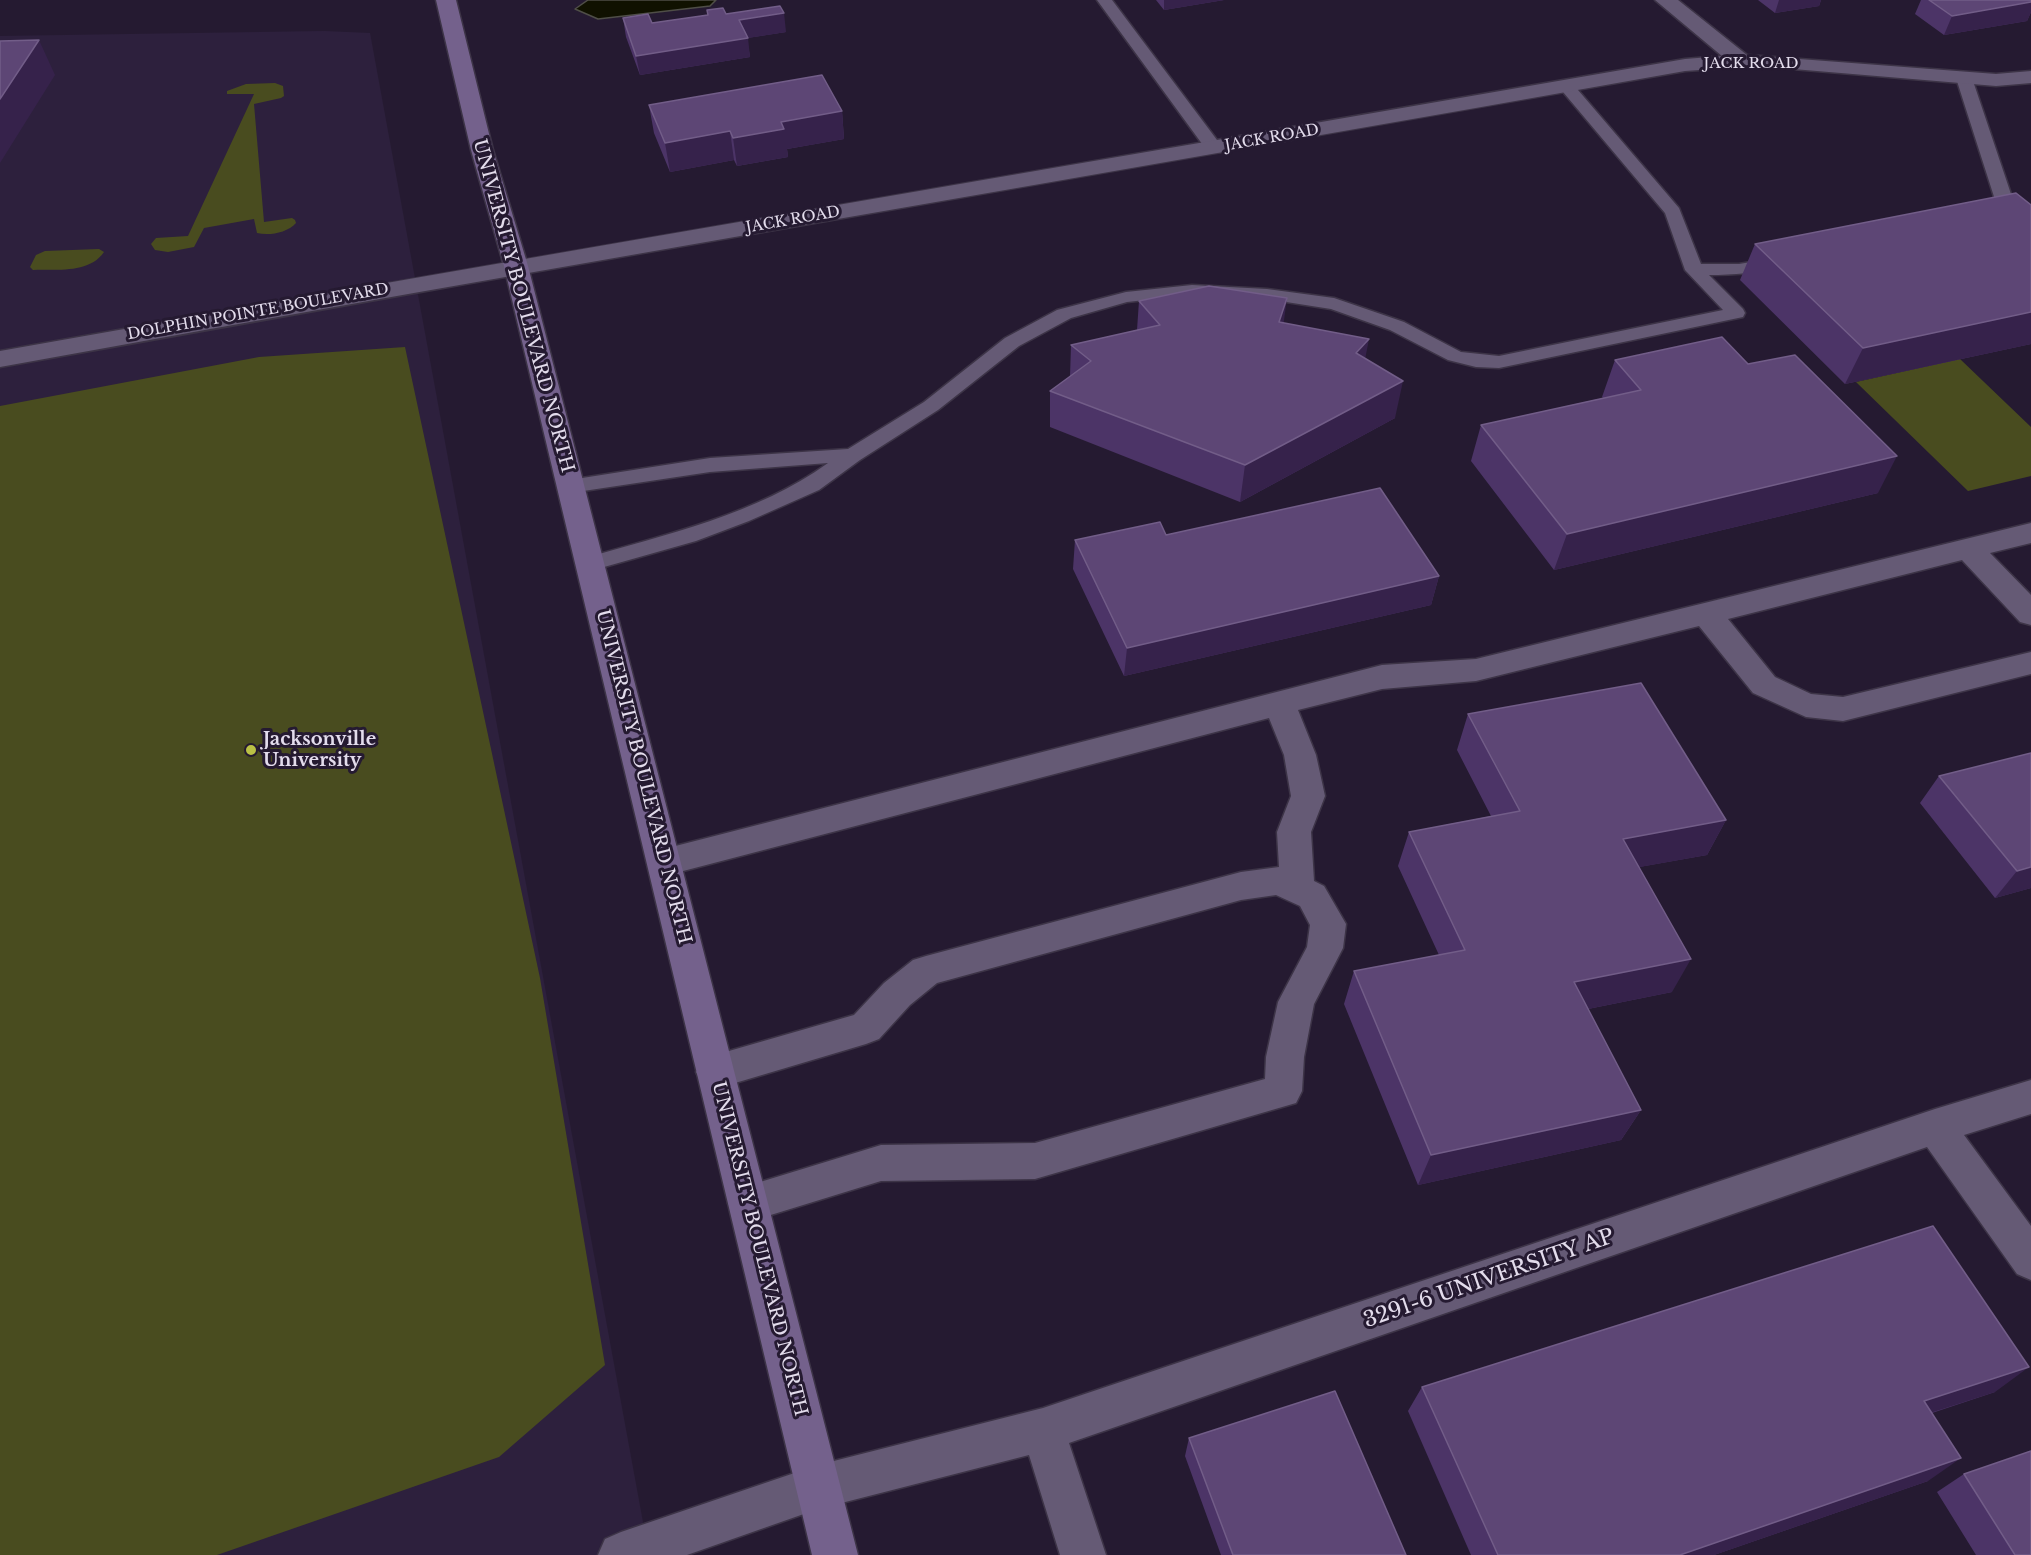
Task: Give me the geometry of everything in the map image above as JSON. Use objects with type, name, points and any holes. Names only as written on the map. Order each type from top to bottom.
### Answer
[{"type":"main road","name":"UNIVERSITY BOULEVARD NORTH","points":[[446,0],[482,150],[516,266],[835,1555]]},
{"type":"street","points":[[1665,0],[1742,61]]},
{"type":"street","name":"JACK ROAD","points":[[516,266],[1214,148],[1685,65],[1742,61],[1793,63],[1996,80],[2031,76]]},
{"type":"street","name":"DOLPHIN POINTE BOULEVARD","points":[[0,359],[516,266]]},
{"type":"street","points":[[664,862],[1382,677],[1476,670],[2031,532]]},
{"type":"street","points":[[1967,548],[2031,614]]},
{"type":"street","points":[[1706,613],[1764,685],[1806,705],[1843,709],[2031,663]]},
{"type":"street","points":[[1280,704],[1300,755],[1308,796],[1294,832],[1297,889]]},
{"type":"street","points":[[715,1072],[866,1028],[897,994],[926,971],[1241,886],[1278,880],[1312,896],[1328,924],[1325,948],[1296,1002],[1285,1056],[1283,1091],[1035,1161],[881,1163],[748,1203]]},
{"type":"street","name":"3291-6 UNIVERSITY AP","points":[[621,1555],[818,1487],[1043,1430],[1935,1127],[2031,1097]]},
{"type":"street","points":[[1935,1127],[2031,1260]]},
{"type":"street","points":[[1043,1430],[1083,1555]]},
{"type":"lane","points":[[1104,0],[1214,148]]},
{"type":"lane","points":[[1964,78],[2006,206],[2005,215],[1996,221],[1973,226]]},
{"type":"lane","points":[[590,564],[689,536],[742,516],[812,485],[853,455],[931,405],[1012,342],[1064,314],[1125,297],[1192,290],[1267,294],[1334,304],[1396,326],[1455,356],[1476,361],[1499,362],[1736,313],[1694,270],[1673,212],[1566,86]]},
{"type":"lane","points":[[1694,270],[1739,269],[1786,261]]},
{"type":"lane","points":[[570,486],[710,465],[853,455]]},
{"type":"shaded area","points":[[588,0],[716,0],[710,6],[598,19],[575,9]]},
{"type":"shaded area","name":"Jacksonville University","points":[[324,31],[370,33],[649,1555],[0,1555],[0,36]]},
{"type":"green space","points":[[275,83],[283,86],[284,96],[254,104],[264,222],[292,218],[296,223],[278,233],[267,234],[257,233],[254,219],[204,228],[194,247],[168,252],[155,250],[151,244],[156,238],[188,236],[254,94],[227,94],[227,91],[246,84]]},
{"type":"green space","points":[[99,249],[104,252],[98,259],[81,267],[62,270],[33,270],[30,267],[36,255],[45,251]]},
{"type":"green space","name":"Jacksonville University","points":[[405,347],[540,978],[605,1365],[499,1457],[217,1555],[0,1555],[0,406],[259,357]]},
{"type":"green space","points":[[1960,359],[2031,427],[2031,476],[1968,491],[1856,382]]},
{"type":"building","points":[[1929,0],[2031,0],[2031,2],[1952,16]]},
{"type":"building","points":[[780,6],[784,13],[739,20],[748,38],[636,56],[623,18],[648,14],[652,23],[708,15],[707,10],[723,8],[726,14]]},
{"type":"building","points":[[39,40],[0,99],[0,41]]},
{"type":"building","points":[[822,75],[842,111],[781,122],[784,129],[733,138],[730,131],[665,143],[649,105]]},
{"type":"building","points":[[2016,193],[2031,205],[2031,312],[1863,348],[1755,244]]},
{"type":"building","points":[[1209,286],[1287,298],[1279,322],[1369,339],[1356,353],[1403,381],[1245,465],[1050,391],[1091,361],[1071,345],[1160,325],[1139,301]]},
{"type":"building","points":[[1722,337],[1748,364],[1795,355],[1897,456],[1567,534],[1481,425],[1641,390],[1615,360]]},
{"type":"building","points":[[1380,488],[1439,576],[1127,648],[1075,540],[1160,522],[1166,535]]},
{"type":"building","points":[[1641,683],[1726,820],[1623,839],[1691,959],[1574,982],[1641,1110],[1431,1155],[1354,971],[1465,950],[1409,832],[1520,811],[1468,714]]},
{"type":"building","points":[[2031,753],[2031,867],[2017,871],[1939,776]]},
{"type":"building","points":[[1933,1226],[2029,1367],[1924,1401],[1961,1458],[1680,1555],[1498,1555],[1422,1387]]},
{"type":"building","points":[[1335,1391],[1406,1555],[1233,1555],[1189,1438]]},
{"type":"building","points":[[2031,1451],[2031,1555],[2015,1555],[1964,1474]]},
{"type":"place","name":"Jacksonville University","points":[[251,750]]}]
